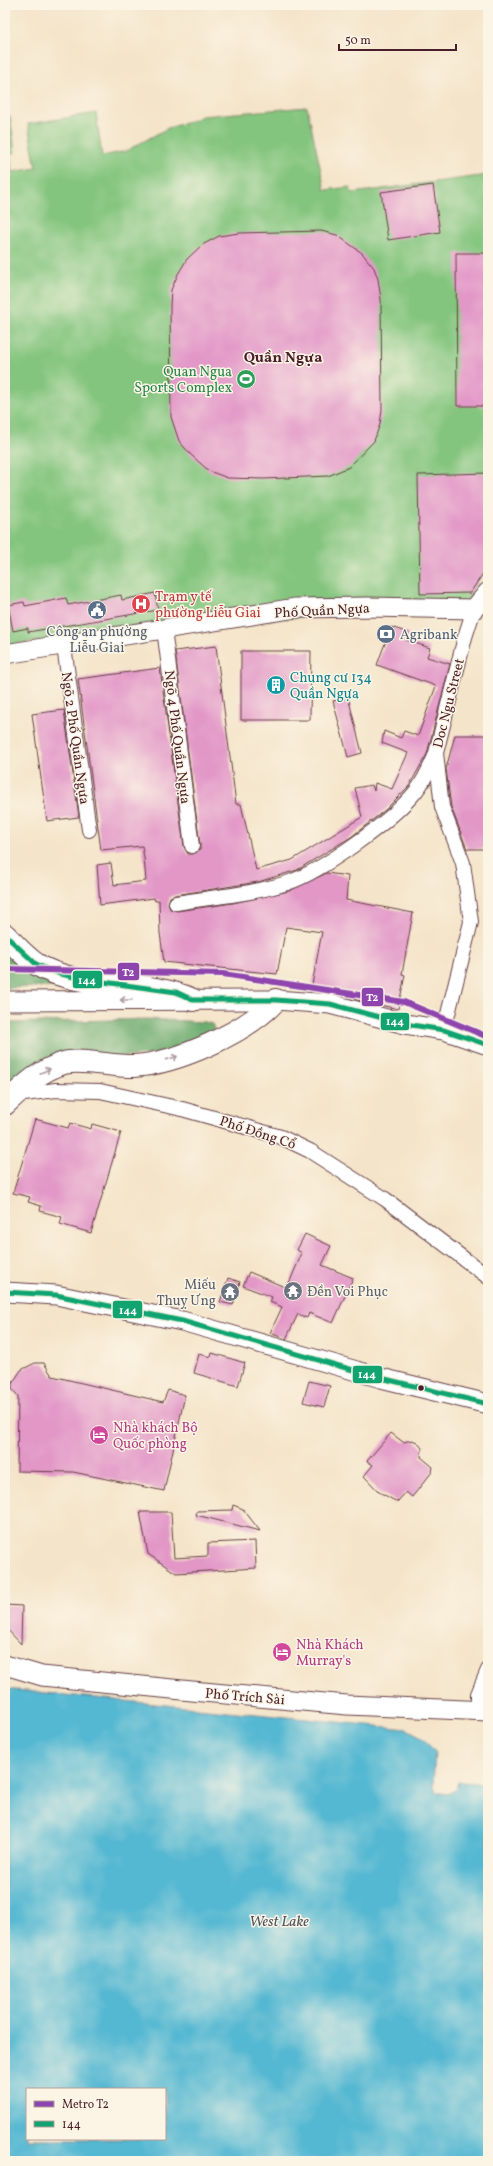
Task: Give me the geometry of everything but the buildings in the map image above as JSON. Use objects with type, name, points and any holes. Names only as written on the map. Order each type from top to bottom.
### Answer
[{"type":"main road","name":"Doc Ngu Street","points":[[474,609],[488,592]]},
{"type":"main road","name":"Phố Quần Ngựa","points":[[5,654],[64,646],[296,608],[368,606],[474,609]]},
{"type":"main road","points":[[5,935],[36,964],[57,973],[82,979],[176,992],[193,1000]]},
{"type":"main road","points":[[10,1100],[39,1074],[65,1062],[134,1066],[156,1063],[201,1048],[265,1013],[276,1000]]},
{"type":"main road","points":[[5,1001],[276,1000],[330,1004],[405,1024],[444,1030],[488,1045]]},
{"type":"main road","points":[[5,1292],[56,1295],[182,1321],[381,1378],[488,1404]]},
{"type":"main road","name":"Phố Trích Sài","points":[[5,1664],[42,1676],[176,1690],[347,1705],[483,1710]]},
{"type":"street","name":"Doc Ngu Street","points":[[444,1030],[472,922],[463,863],[442,807],[436,754],[465,637],[474,609]]},
{"type":"street","name":"Ngõ 4 Phố Quần Ngựa","points":[[164,629],[192,846]]},
{"type":"street","name":"Ngõ 2 Phố Quần Ngựa","points":[[64,646],[89,830]]},
{"type":"street","points":[[176,903],[259,890],[288,883],[312,873],[393,814],[415,792],[426,778],[436,754]]},
{"type":"street","name":"Phố Đồng Cổ","points":[[10,1100],[56,1090],[100,1091],[182,1109],[281,1137],[310,1151],[385,1199],[488,1277]]},
{"type":"street","points":[[483,1710],[478,1694],[488,1670]]},
{"type":"green space","name":"Quan Ngua Sports Complex","points":[[307,107],[325,190],[350,187],[352,193],[488,175],[488,566],[470,593],[468,601],[5,645],[5,116],[10,116],[15,152],[10,154],[12,172],[36,168],[28,124],[96,113],[102,156],[126,151],[168,128],[189,122],[202,116]]},
{"type":"green space","points":[[5,946],[80,986],[5,988]]},
{"type":"green space","points":[[147,1019],[205,1022],[212,1024],[214,1029],[211,1034],[164,1054],[103,1058],[5,1096],[5,1023]]},
{"type":"water","name":"West Lake","points":[[5,1689],[407,1729],[422,1737],[435,1752],[433,1785],[436,1792],[448,1794],[457,1789],[459,1782],[477,1783],[488,1786],[488,2161],[5,2161]]},
{"type":"metro line","name":"T2","points":[[5,969],[223,974],[404,1002],[488,1037]]},
{"type":"transit line","name":"144","points":[[5,935],[36,964],[57,973],[82,979],[176,992],[193,1000],[276,1000],[330,1004],[405,1024],[444,1030],[488,1045]]},
{"type":"transit line","name":"144","points":[[5,1292],[56,1295],[182,1321],[381,1378],[488,1404]]},
{"type":"place","name":"Quan Ngua Sports Complex","points":[[246,379]]},
{"type":"place","name":"Trạm y tế phường Liễu Giai","points":[[141,604]]},
{"type":"place","name":"Công an phường Liễu Giai","points":[[97,610]]},
{"type":"place","name":"Agribank","points":[[386,634]]},
{"type":"place","name":"Chung cư 134 Quần Ngựa","points":[[276,685]]},
{"type":"place","name":"Đền Voi Phục","points":[[293,1291]]},
{"type":"place","name":"Miếu Thuỵ Ưng","points":[[230,1292]]},
{"type":"place","name":"Nhà khách Bộ Quốc phòng","points":[[99,1435]]},
{"type":"place","name":"Nhà Khách Murray's","points":[[282,1652]]},
{"type":"district","name":"Quần Ngựa","points":[[283,357]]}]
